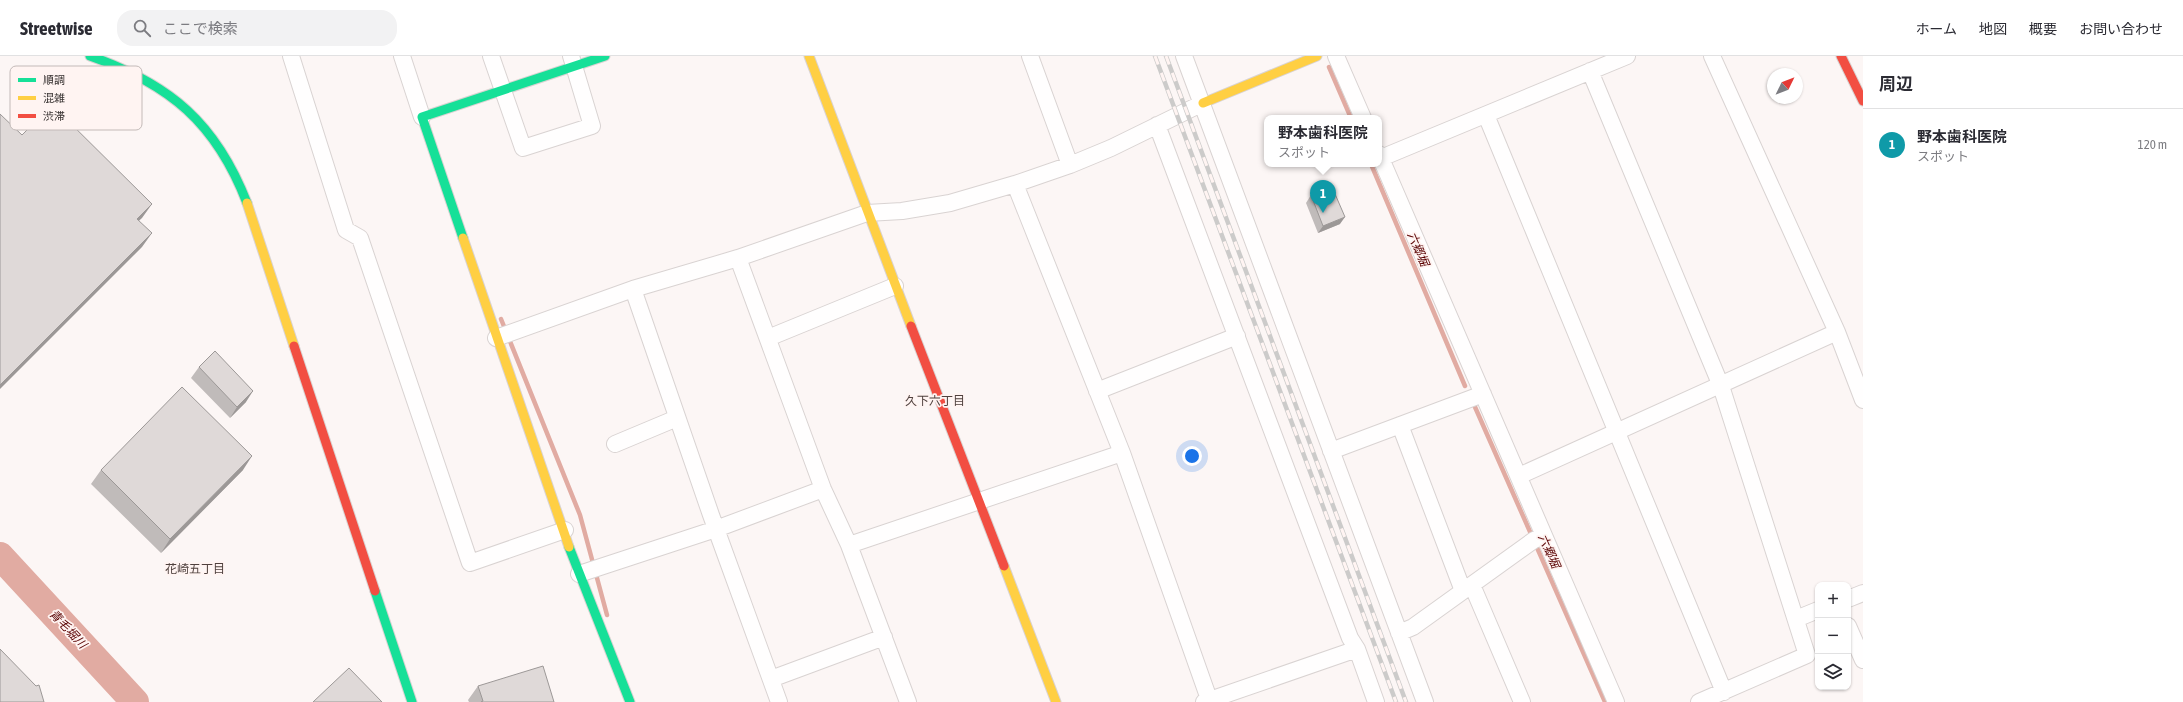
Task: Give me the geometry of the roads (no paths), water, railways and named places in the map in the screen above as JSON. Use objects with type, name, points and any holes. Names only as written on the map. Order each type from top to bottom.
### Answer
[{"type":"street","points":[[90,56],[121,66]]},
{"type":"street","points":[[291,56],[346,230],[360,238],[470,563],[565,530]]},
{"type":"street","points":[[402,56],[496,338],[565,530],[579,574],[630,702]]},
{"type":"street","points":[[491,56],[523,148],[592,126],[573,61]]},
{"type":"street","points":[[422,117],[503,90],[573,61],[605,56]]},
{"type":"street","points":[[809,56],[867,213],[1056,702]]},
{"type":"street","points":[[1030,56],[1070,165]]},
{"type":"street","points":[[1184,56],[1203,103],[1425,702]]},
{"type":"street","points":[[496,338],[633,289],[738,258],[867,213],[902,211],[950,203],[1015,184],[1070,165],[1157,126],[1203,103],[1317,56]]},
{"type":"street","points":[[1336,56],[1362,115]]},
{"type":"street","points":[[1382,155],[1486,115],[1627,56]]},
{"type":"street","points":[[1712,56],[1837,332],[1863,400]]},
{"type":"street","points":[[1847,58],[1863,101]]},
{"type":"street","points":[[1590,71],[1721,386],[1807,655],[1699,702]]},
{"type":"street","points":[[142,77],[156,84],[187,109],[214,138],[235,173],[250,211],[412,702]]},
{"type":"street","points":[[1486,115],[1724,692]]},
{"type":"street","points":[[1157,126],[1347,630],[1356,649],[1376,702]]},
{"type":"street","points":[[1382,161],[1616,702]]},
{"type":"street","points":[[1015,184],[1122,453],[1208,701],[1356,649]]},
{"type":"street","points":[[738,258],[823,489],[849,545],[908,702]]},
{"type":"street","points":[[768,338],[895,286]]},
{"type":"street","points":[[633,289],[716,529],[779,702]]},
{"type":"street","points":[[1519,476],[1721,386],[1837,332]]},
{"type":"street","points":[[1097,391],[1237,336]]},
{"type":"street","points":[[1331,451],[1483,394]]},
{"type":"street","points":[[615,444],[677,418]]},
{"type":"street","points":[[1400,425],[1467,588],[1522,702]]},
{"type":"street","points":[[849,545],[978,500],[1122,453]]},
{"type":"street","points":[[579,574],[716,529],[823,489]]},
{"type":"street","points":[[1399,633],[1413,627],[1534,540],[1544,536]]},
{"type":"street","points":[[1851,597],[1863,593]]},
{"type":"street","points":[[1796,619],[1815,611]]},
{"type":"street","points":[[1851,633],[1863,660]]},
{"type":"street","points":[[771,679],[884,637]]},
{"type":"waterway","name":"六郷堀","points":[[1329,67],[1350,115]]},
{"type":"waterway","name":"六郷堀","points":[[1372,167],[1465,386]]},
{"type":"waterway","points":[[501,319],[580,515],[607,615]]},
{"type":"waterway","name":"六郷堀","points":[[1475,407],[1605,702]]},
{"type":"waterway","name":"青毛堀川","points":[[0,556],[135,702]]},
{"type":"railway","points":[[1155,56],[1396,702]]},
{"type":"railway","points":[[1166,56],[1406,702]]},
{"type":"place","name":"野本歯科医院","points":[[1323,213]]},
{"type":"district","name":"久下六丁目","points":[[935,401]]},
{"type":"district","name":"花崎五丁目","points":[[195,569]]}]
